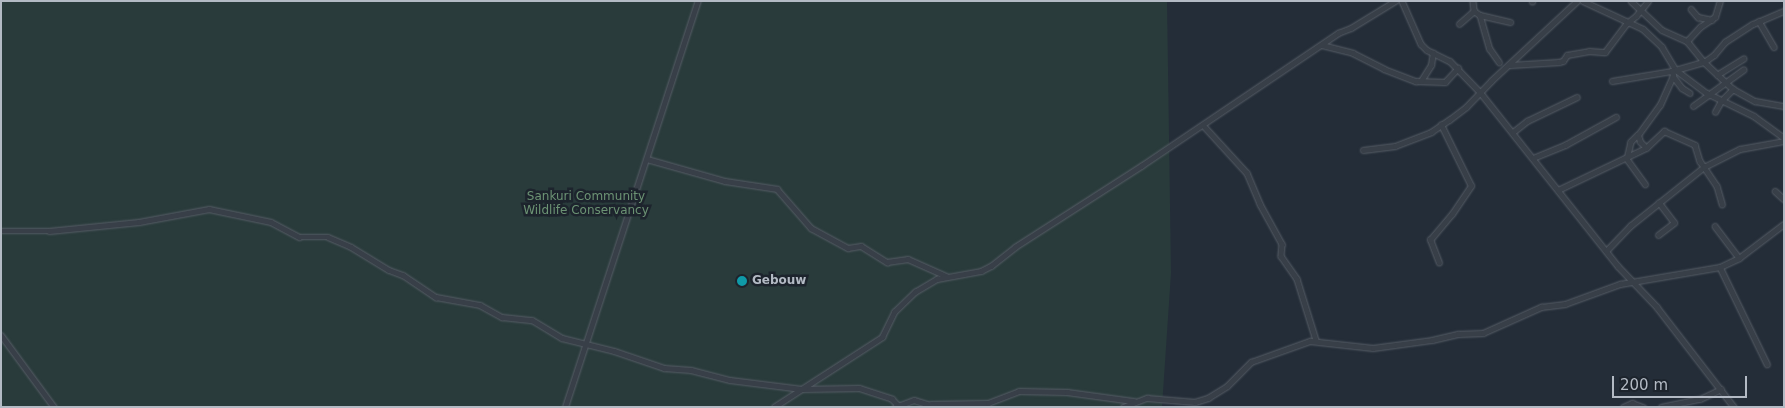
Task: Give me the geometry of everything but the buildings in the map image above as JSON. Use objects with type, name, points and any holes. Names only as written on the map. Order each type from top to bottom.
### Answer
[{"type":"street","points":[[565,407],[698,1]]},
{"type":"street","points":[[774,407],[882,337],[894,312],[905,300],[937,279],[981,271],[992,266],[1015,247],[1203,125],[1338,33],[1351,28],[1395,1]]},
{"type":"street","points":[[1402,1],[1421,44],[1433,53],[1450,61],[1480,92],[1606,251],[1657,308],[1734,407]]},
{"type":"street","points":[[1473,1],[1474,11]]},
{"type":"street","points":[[1364,150],[1395,146],[1441,125],[1466,107],[1577,1]]},
{"type":"street","points":[[1583,1],[1643,30],[1662,47],[1682,88],[1690,93]]},
{"type":"street","points":[[1632,1],[1642,8],[1662,30],[1686,41],[1704,62],[1733,89],[1755,101],[1784,106]]},
{"type":"street","points":[[1509,65],[1559,62],[1563,61],[1567,54],[1589,51],[1605,52],[1626,23],[1648,1]]},
{"type":"street","points":[[1686,41],[1700,27],[1712,20],[1718,12],[1720,1]]},
{"type":"street","points":[[1690,9],[1698,17],[1712,20]]},
{"type":"street","points":[[1474,11],[1480,15],[1510,22]]},
{"type":"street","points":[[1460,24],[1474,11]]},
{"type":"street","points":[[1612,82],[1674,72],[1704,62],[1714,55],[1726,42],[1759,21],[1784,11]]},
{"type":"street","points":[[1480,15],[1490,49],[1499,62]]},
{"type":"street","points":[[1759,21],[1774,47]]},
{"type":"street","points":[[1322,45],[1353,53],[1403,77],[1421,82],[1446,82],[1458,68]]},
{"type":"street","points":[[1421,82],[1431,65],[1433,53]]},
{"type":"street","points":[[1717,75],[1743,59]]},
{"type":"street","points":[[1693,106],[1707,93],[1744,70]]},
{"type":"street","points":[[1674,72],[1707,93],[1754,116],[1784,140]]},
{"type":"street","points":[[1645,184],[1627,159],[1631,142],[1657,110],[1674,72]]},
{"type":"street","points":[[1715,112],[1721,100],[1733,89]]},
{"type":"street","points":[[1513,132],[1527,122],[1577,97]]},
{"type":"street","points":[[1533,158],[1565,145],[1616,117]]},
{"type":"street","points":[[1203,125],[1247,173],[1260,204],[1282,244],[1281,256],[1297,279],[1316,340]]},
{"type":"street","points":[[1439,263],[1430,240],[1452,214],[1470,186],[1441,125]]},
{"type":"street","points":[[1558,190],[1627,159],[1646,148],[1662,132],[1668,132],[1695,145],[1704,166],[1717,186],[1722,204]]},
{"type":"street","points":[[1638,135],[1646,148]]},
{"type":"street","points":[[1606,251],[1630,226],[1704,166],[1740,149],[1784,140]]},
{"type":"street","points":[[647,159],[750,187],[777,189],[811,228],[848,248],[861,246],[887,262],[908,259],[946,276]]},
{"type":"street","points":[[1774,191],[1784,198]]},
{"type":"street","points":[[1658,234],[1674,223],[1659,203]]},
{"type":"street","points":[[1,231],[49,231],[139,222],[209,209],[270,222],[298,237],[328,237],[351,247],[389,270],[403,275],[436,297],[480,305],[502,317],[532,320],[562,338],[614,351],[664,368],[691,370],[730,380],[801,389],[859,388],[892,399],[897,406],[914,400],[937,407]]},
{"type":"street","points":[[931,404],[988,403],[1019,392],[1066,392],[1135,401],[1159,398],[1195,402],[1208,398],[1227,386],[1252,362],[1304,342],[1316,340],[1373,348],[1432,340],[1458,334],[1483,332],[1541,307],[1565,304],[1620,284],[1720,267],[1739,258],[1784,224]]},
{"type":"street","points":[[1715,226],[1739,258]]},
{"type":"street","points":[[1720,267],[1767,364]]},
{"type":"street","points":[[1,335],[54,407]]},
{"type":"street","points":[[1661,407],[1700,399],[1721,389]]},
{"type":"street","points":[[1123,407],[1135,401]]},
{"type":"street","points":[[1623,407],[1632,403],[1643,407]]},
{"type":"green space","name":"Sankuri Community Wildlife Conservancy","points":[[1,1],[1167,1],[1171,273],[1162,407],[1,407]]},
{"type":"place","name":"Gebouw","points":[[742,281]]}]
